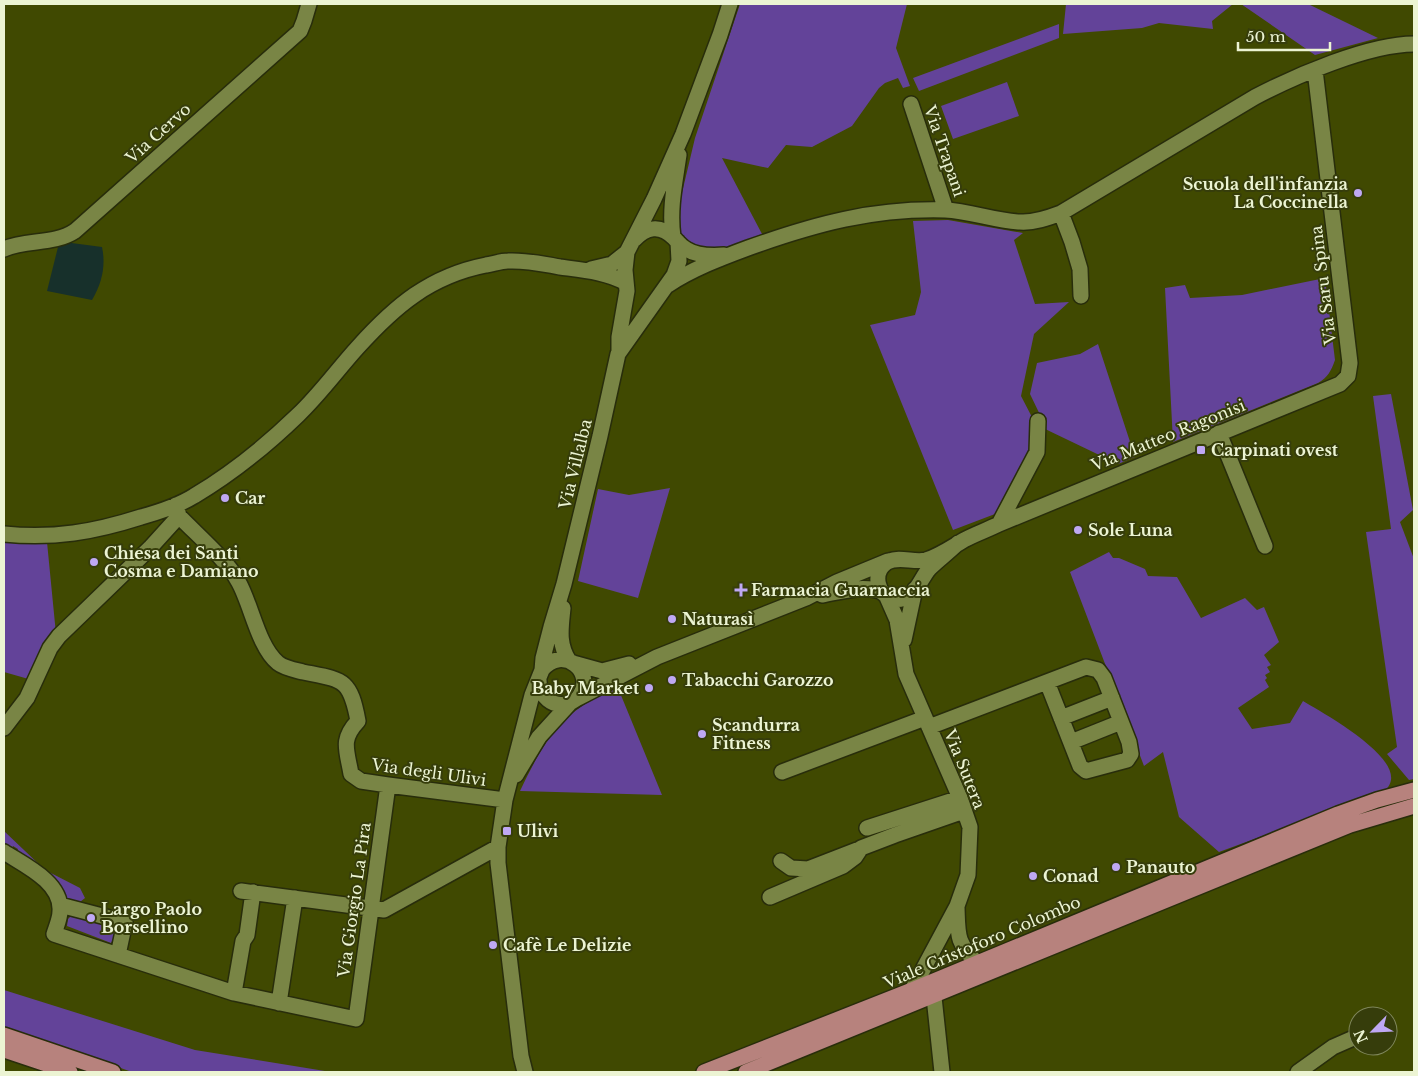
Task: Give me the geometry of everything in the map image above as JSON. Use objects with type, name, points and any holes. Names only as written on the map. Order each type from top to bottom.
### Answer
[{"type":"main road","name":"Viale Cristoforo Colombo","points":[[704,1072],[912,990],[1338,814],[1377,800],[1414,790]]},
{"type":"main road","name":"Viale Cristoforo Colombo","points":[[746,1072],[1350,826],[1414,806]]},
{"type":"main road","points":[[4,1035],[113,1072]]},
{"type":"main road","points":[[4,1050],[70,1072]]},
{"type":"street","name":"Via Cervo","points":[[4,249],[24,242],[67,237],[75,231],[300,31],[309,4]]},
{"type":"street","points":[[619,352],[629,248],[654,199],[683,134],[730,4]]},
{"type":"street","points":[[4,728],[27,698],[50,648],[118,580],[178,510],[194,496],[262,448],[298,414],[380,323],[403,302],[441,278],[470,268],[507,261],[535,262],[617,278],[638,300],[652,300],[678,279],[729,255],[774,238],[829,221],[892,212],[946,210],[1021,222],[1045,219],[1061,213],[1255,97],[1286,81],[1380,49],[1414,44]]},
{"type":"street","name":"Via Saru Spina","points":[[1315,70],[1350,363],[1348,376]]},
{"type":"street","name":"Via Trapani","points":[[911,104],[946,210]]},
{"type":"street","points":[[619,352],[674,274],[679,261],[671,223],[671,208],[683,134]]},
{"type":"street","points":[[1061,213],[1080,269],[1081,296]]},
{"type":"street","points":[[579,270],[600,268],[612,264],[629,248],[640,233],[648,229],[663,230],[685,248],[695,253],[710,256],[729,255]]},
{"type":"street","name":"Via Villalba","points":[[564,584],[619,352]]},
{"type":"street","name":"Via Matteo Ragonisi","points":[[999,524],[1340,384],[1348,376]]},
{"type":"street","points":[[564,584],[543,658],[541,674],[541,691],[549,701],[562,704],[574,700],[657,657],[806,598],[837,582],[890,561],[900,559],[916,562],[928,559],[999,524],[1037,452],[1038,421]]},
{"type":"street","points":[[1219,433],[1266,546]]},
{"type":"street","points":[[4,534],[74,534],[178,510]]},
{"type":"street","name":"Via degli Ulivi","points":[[178,510],[231,570],[251,610],[257,631],[278,663],[296,670],[337,679],[346,686],[354,701],[358,721],[345,739],[351,774],[361,781],[388,786],[507,794],[498,847],[498,864],[521,1056]]},
{"type":"street","points":[[806,598],[864,588],[876,589],[899,599],[908,596],[929,569],[958,544]]},
{"type":"street","points":[[884,594],[878,582],[878,577],[882,567],[890,561]]},
{"type":"street","points":[[902,649],[917,575],[915,569],[906,561]]},
{"type":"street","points":[[507,794],[539,737],[582,690],[583,677],[580,669],[564,653],[561,641],[564,584]]},
{"type":"street","name":"Via Sutera","points":[[884,594],[897,620],[906,674],[970,827],[968,875],[957,906]]},
{"type":"street","points":[[507,794],[532,695],[541,674],[552,661],[571,662],[602,671],[657,657]]},
{"type":"street","points":[[782,772],[1086,667],[1098,670],[1104,678],[1129,742],[1131,754],[1127,760],[1086,771],[1080,766],[1047,682]]},
{"type":"street","points":[[1061,718],[1112,698]]},
{"type":"street","points":[[1071,742],[1121,722]]},
{"type":"street","name":"Via Giorgio La Pira","points":[[279,1003],[356,1019],[388,786]]},
{"type":"street","points":[[867,828],[962,804]]},
{"type":"street","points":[[782,862],[791,868],[808,869],[895,835],[962,804]]},
{"type":"street","points":[[234,993],[243,942],[247,935],[247,891],[384,910],[498,847]]},
{"type":"street","points":[[770,897],[843,866],[855,857],[861,848]]},
{"type":"street","points":[[4,852],[44,877],[52,889],[60,905],[60,914],[54,934],[234,993],[279,1003],[295,898]]},
{"type":"street","points":[[60,905],[125,922],[122,956]]},
{"type":"street","points":[[957,906],[959,937],[965,951],[977,963]]},
{"type":"street","points":[[912,990],[957,906]]},
{"type":"street","points":[[934,997],[942,1072]]},
{"type":"street","points":[[1298,1072],[1320,1066],[1334,1047],[1348,1041]]},
{"type":"street","points":[[520,1072],[521,1056]]},
{"type":"street","points":[[521,1056],[525,1072]]},
{"type":"shaded area","points":[[740,4],[907,4],[896,48],[910,86],[903,88],[898,78],[885,83],[879,88],[852,126],[812,147],[786,145],[768,168],[722,158],[762,234],[724,250],[694,247],[681,235],[676,218],[695,138]]},
{"type":"shaded area","points":[[1066,4],[1233,4],[1212,21],[1213,29],[1159,23],[1142,28],[1063,34]]},
{"type":"shaded area","points":[[1241,4],[1308,4],[1378,38],[1315,55]]},
{"type":"shaded area","points":[[1059,24],[1059,38],[919,91],[913,78]]},
{"type":"shaded area","points":[[1007,82],[1019,116],[953,139],[941,106]]},
{"type":"shaded area","points":[[948,220],[1023,233],[1014,240],[1035,304],[1069,302],[1034,334],[1021,396],[1034,421],[1032,449],[1028,452],[995,514],[953,530],[870,325],[915,315],[921,292],[913,221]]},
{"type":"shaded area","points":[[1325,278],[1335,360],[1327,376],[1318,383],[1173,442],[1165,288],[1185,285],[1190,298],[1242,295]]},
{"type":"shaded area","points":[[1098,344],[1135,457],[1118,464],[1043,428],[1043,421],[1030,394],[1037,363],[1080,354]]},
{"type":"shaded area","points":[[1391,394],[1413,510],[1400,522],[1414,559],[1414,779],[1409,780],[1387,754],[1397,747],[1366,532],[1391,529],[1373,396]]},
{"type":"shaded area","points":[[670,488],[638,598],[578,581],[598,489],[629,495]]},
{"type":"shaded area","points":[[4,539],[47,542],[56,634],[32,680],[4,672]]},
{"type":"shaded area","points":[[1109,552],[1113,558],[1119,558],[1145,569],[1148,576],[1177,577],[1201,618],[1245,598],[1257,610],[1264,607],[1279,642],[1264,655],[1271,665],[1267,667],[1270,672],[1265,675],[1267,678],[1265,680],[1269,687],[1238,708],[1252,729],[1290,723],[1303,701],[1346,727],[1378,754],[1388,767],[1391,780],[1384,791],[1219,852],[1179,817],[1163,752],[1144,766],[1070,572]]},
{"type":"shaded area","points":[[618,688],[662,795],[520,791],[540,752],[567,718],[590,701]]},
{"type":"shaded area","points":[[4,831],[45,870],[80,888],[85,898],[80,902],[62,897],[17,853],[18,849],[13,846],[12,849],[4,844]]},
{"type":"shaded area","points":[[72,915],[114,924],[117,931],[111,943],[67,926],[68,919]]},
{"type":"shaded area","points":[[4,990],[195,1050],[331,1072],[132,1072],[4,1027]]},
{"type":"water","points":[[64,242],[102,247],[104,261],[102,274],[92,300],[47,291],[58,247]]},
{"type":"place","name":"Scuola dell'infanzia La Coccinella","points":[[1358,193]]},
{"type":"place","name":"Carpinati ovest","points":[[1201,450]]},
{"type":"place","name":"Car","points":[[225,498]]},
{"type":"place","name":"Sole Luna","points":[[1078,530]]},
{"type":"place","name":"Chiesa dei Santi Cosma e Damiano","points":[[94,562]]},
{"type":"place","name":"Farmacia Guarnaccia","points":[[741,590]]},
{"type":"place","name":"Naturasì","points":[[672,619]]},
{"type":"place","name":"Tabacchi Garozzo","points":[[672,680]]},
{"type":"place","name":"Baby Market","points":[[649,688]]},
{"type":"place","name":"Scandurra Fitness","points":[[702,734]]},
{"type":"place","name":"Ulivi","points":[[507,831]]},
{"type":"place","name":"Panauto","points":[[1116,867]]},
{"type":"place","name":"Conad","points":[[1033,876]]},
{"type":"place","name":"Largo Paolo Borsellino","points":[[91,918]]},
{"type":"place","name":"Cafè Le Delizie","points":[[493,945]]}]
